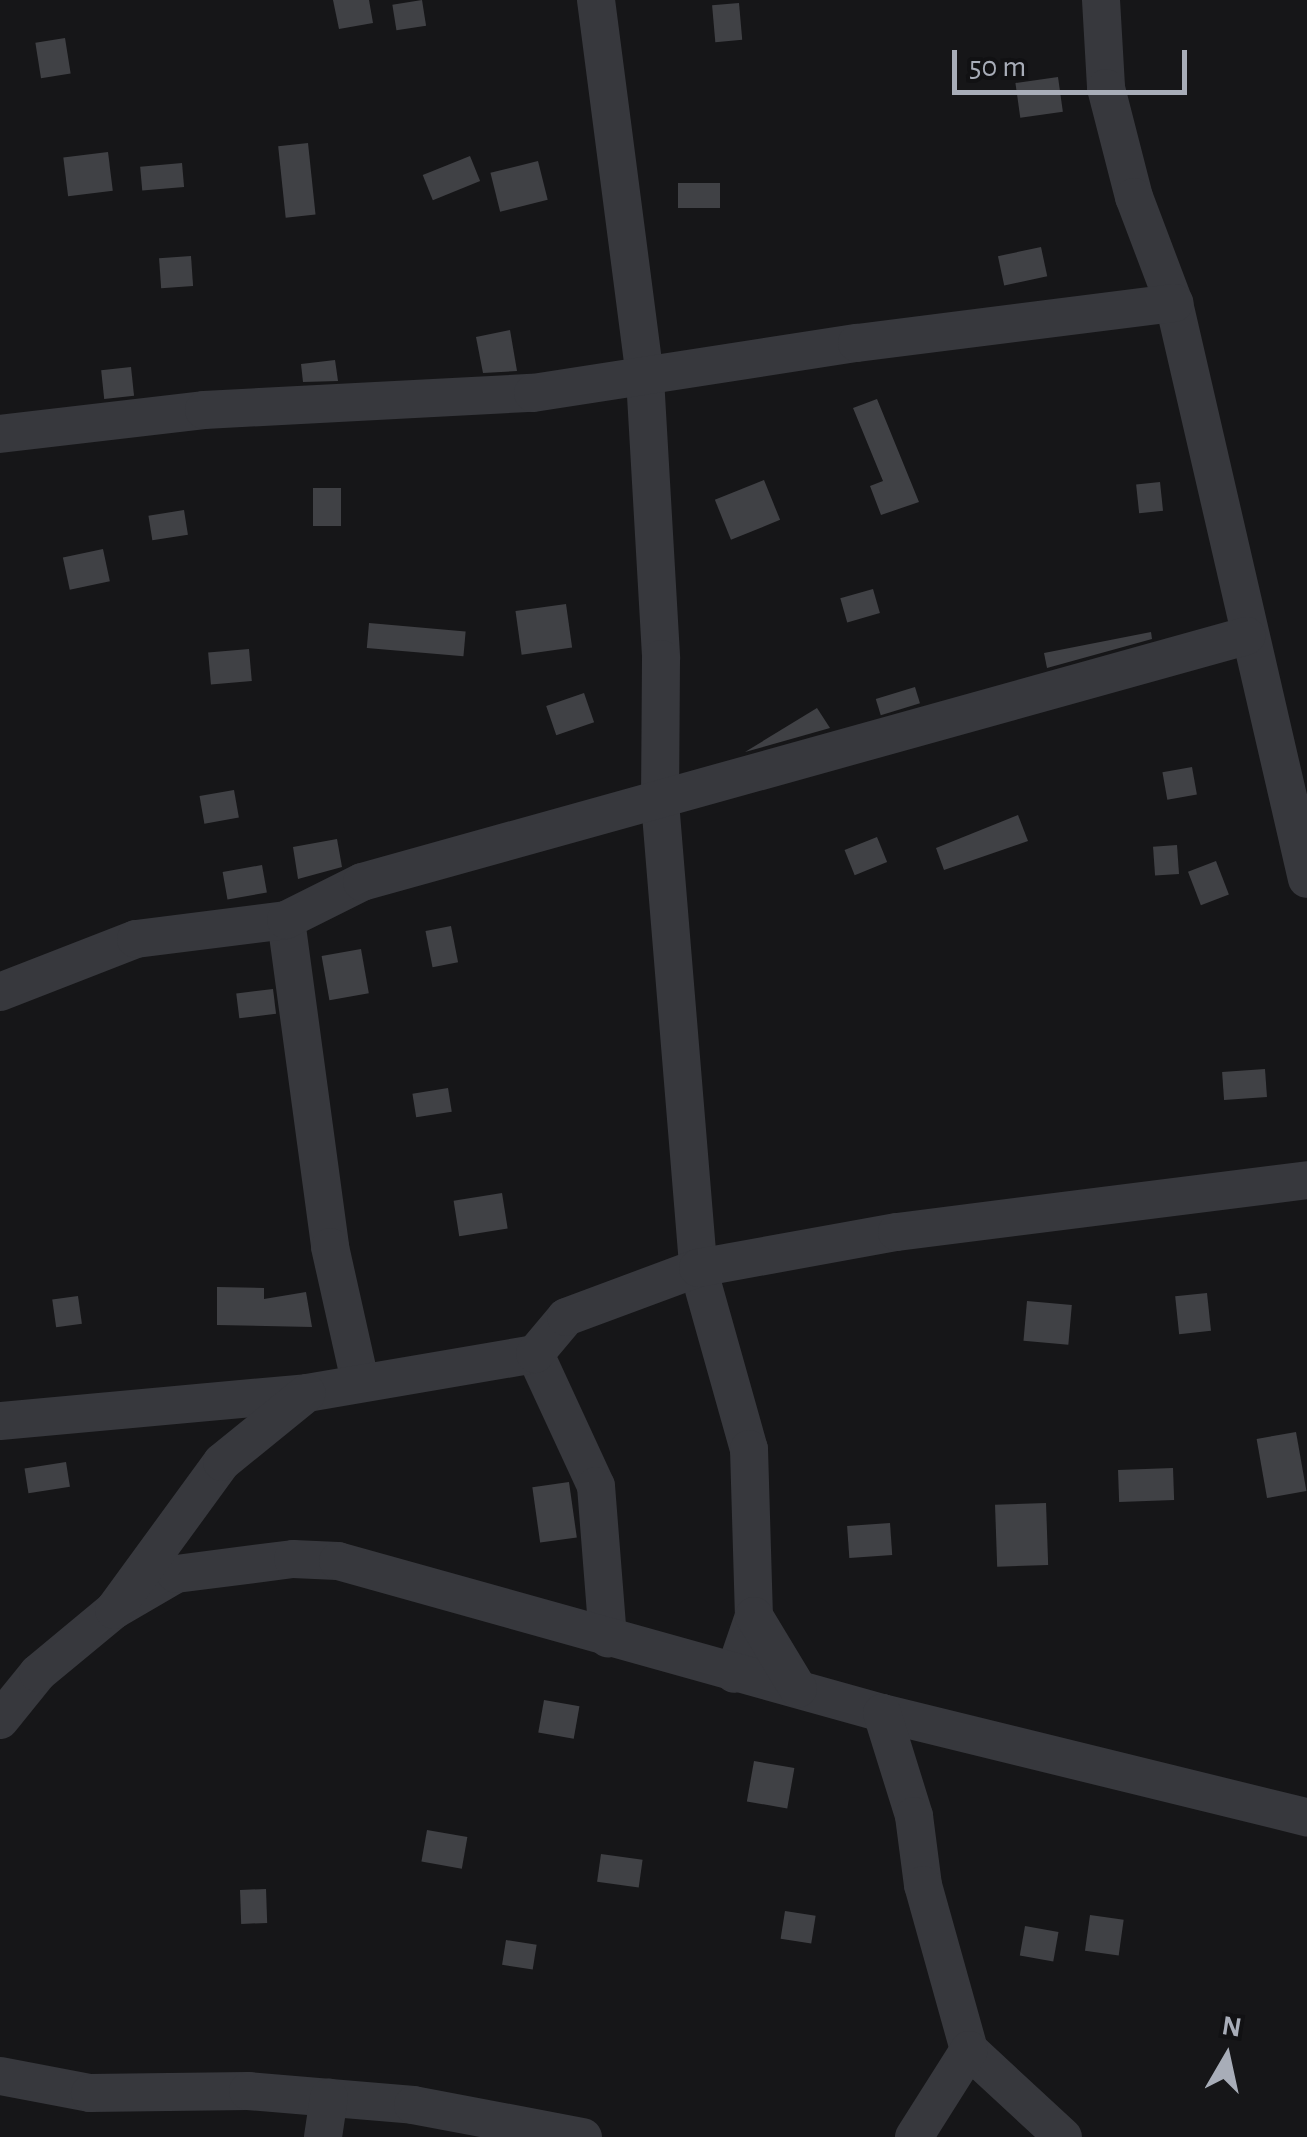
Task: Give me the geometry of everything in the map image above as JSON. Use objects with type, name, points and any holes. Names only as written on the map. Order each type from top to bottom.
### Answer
[{"type":"street","points":[[596,0],[646,378],[660,660],[660,802],[698,1268],[749,1449],[754,1616],[734,1674]]},
{"type":"street","points":[[1101,0],[1106,88],[1134,197],[1174,303],[1246,636],[1307,879]]},
{"type":"street","points":[[0,434],[204,410],[533,393],[857,342],[1174,303]]},
{"type":"street","points":[[0,992],[136,938],[286,920],[362,882],[1246,636]]},
{"type":"street","points":[[286,920],[330,1248],[360,1381]]},
{"type":"street","points":[[0,1421],[307,1393],[534,1354],[566,1317],[698,1268],[896,1232],[1307,1180]]},
{"type":"street","points":[[534,1354],[596,1486],[608,1639]]},
{"type":"street","points":[[114,1610],[222,1462],[307,1393]]},
{"type":"street","points":[[0,1720],[38,1673],[114,1610],[176,1574],[293,1560],[338,1561],[734,1674],[1307,1817]]},
{"type":"street","points":[[754,1616],[798,1689]]},
{"type":"street","points":[[882,1713],[914,1816],[923,1885],[969,2050],[1063,2137]]},
{"type":"street","points":[[914,2137],[969,2050]]},
{"type":"street","points":[[0,2076],[90,2093],[167,2088],[330,2097],[583,2137]]},
{"type":"street","points":[[323,2137],[330,2097]]},
{"type":"building","points":[[333,0],[369,0],[373,23],[339,29]]},
{"type":"building","points":[[422,0],[426,26],[396,30],[392,5]]},
{"type":"building","points":[[739,3],[742,40],[715,42],[712,5]]},
{"type":"building","points":[[65,38],[71,74],[41,78],[35,43]]},
{"type":"building","points":[[1058,77],[1063,112],[1020,118],[1015,83]]},
{"type":"building","points":[[308,143],[316,215],[286,218],[278,146]]},
{"type":"building","points":[[108,152],[113,191],[68,196],[63,157]]},
{"type":"building","points":[[470,156],[480,181],[433,200],[423,175]]},
{"type":"building","points":[[538,161],[548,200],[500,212],[490,173]]},
{"type":"building","points":[[182,163],[184,187],[142,191],[140,167]]},
{"type":"building","points":[[678,183],[720,183],[720,208],[678,208]]},
{"type":"building","points":[[1041,247],[1047,276],[1004,285],[998,256]]},
{"type":"building","points":[[191,256],[193,286],[161,288],[159,258]]},
{"type":"building","points":[[510,330],[517,371],[483,373],[476,337]]},
{"type":"building","points":[[335,360],[338,381],[303,382],[301,364]]},
{"type":"building","points":[[131,367],[134,396],[104,399],[101,370]]},
{"type":"building","points":[[877,399],[919,502],[881,515],[870,486],[883,481],[853,408]]},
{"type":"building","points":[[764,480],[780,520],[731,540],[715,500]]},
{"type":"building","points":[[1160,482],[1163,511],[1139,513],[1136,485]]},
{"type":"building","points":[[313,488],[341,488],[341,526],[313,526]]},
{"type":"building","points":[[184,510],[188,535],[152,540],[148,516]]},
{"type":"building","points":[[103,549],[110,581],[70,590],[63,558]]},
{"type":"building","points":[[873,589],[880,613],[847,622],[840,598]]},
{"type":"building","points":[[566,604],[572,648],[522,655],[515,611]]},
{"type":"building","points":[[369,623],[466,631],[463,656],[367,648]]},
{"type":"building","points":[[1151,632],[1152,639],[1047,668],[1044,653]]},
{"type":"building","points":[[249,649],[252,681],[211,684],[208,653]]},
{"type":"building","points":[[915,687],[920,703],[881,715],[876,699]]},
{"type":"building","points":[[584,693],[594,722],[556,735],[546,706]]},
{"type":"building","points":[[817,708],[830,728],[745,752]]},
{"type":"building","points":[[1192,767],[1197,795],[1167,800],[1162,772]]},
{"type":"building","points":[[234,790],[239,818],[204,824],[200,796]]},
{"type":"building","points":[[1018,815],[1028,841],[944,870],[936,848]]},
{"type":"building","points":[[877,837],[887,862],[855,875],[845,850]]},
{"type":"building","points":[[337,839],[342,867],[298,879],[293,847]]},
{"type":"building","points":[[1177,845],[1179,874],[1155,876],[1153,847]]},
{"type":"building","points":[[1216,861],[1229,895],[1201,905],[1188,872]]},
{"type":"building","points":[[262,865],[267,893],[227,900],[223,872]]},
{"type":"building","points":[[451,926],[458,962],[433,967],[425,931]]},
{"type":"building","points":[[361,949],[369,993],[329,1000],[322,956]]},
{"type":"building","points":[[273,989],[276,1014],[239,1018],[236,994]]},
{"type":"building","points":[[1265,1069],[1267,1097],[1224,1100],[1222,1072]]},
{"type":"building","points":[[448,1088],[452,1112],[416,1117],[412,1094]]},
{"type":"building","points":[[502,1193],[508,1229],[459,1236],[454,1201]]},
{"type":"building","points":[[217,1287],[264,1288],[264,1299],[306,1292],[312,1327],[217,1325]]},
{"type":"building","points":[[1207,1293],[1211,1331],[1179,1334],[1175,1296]]},
{"type":"building","points":[[78,1296],[82,1324],[56,1327],[52,1300]]},
{"type":"building","points":[[1027,1301],[1072,1305],[1068,1345],[1024,1341]]},
{"type":"building","points":[[1296,1432],[1306,1491],[1267,1498],[1257,1439]]},
{"type":"building","points":[[66,1462],[70,1487],[28,1493],[25,1469]]},
{"type":"building","points":[[1173,1468],[1174,1500],[1119,1502],[1118,1470]]},
{"type":"building","points":[[569,1482],[577,1537],[540,1543],[532,1487]]},
{"type":"building","points":[[1046,1503],[1048,1565],[997,1567],[995,1505]]},
{"type":"building","points":[[890,1523],[892,1555],[849,1558],[847,1526]]},
{"type":"building","points":[[544,1700],[579,1706],[574,1739],[538,1732]]},
{"type":"building","points":[[754,1761],[794,1768],[787,1808],[747,1801]]},
{"type":"building","points":[[427,1830],[467,1837],[462,1869],[421,1862]]},
{"type":"building","points":[[601,1854],[643,1860],[639,1888],[597,1882]]},
{"type":"building","points":[[266,1889],[267,1923],[241,1924],[240,1890]]},
{"type":"building","points":[[785,1911],[816,1916],[811,1944],[781,1939]]},
{"type":"building","points":[[1090,1915],[1124,1920],[1119,1955],[1085,1951]]},
{"type":"building","points":[[1025,1926],[1058,1932],[1053,1961],[1020,1956]]},
{"type":"building","points":[[506,1940],[537,1945],[533,1970],[502,1965]]}]
